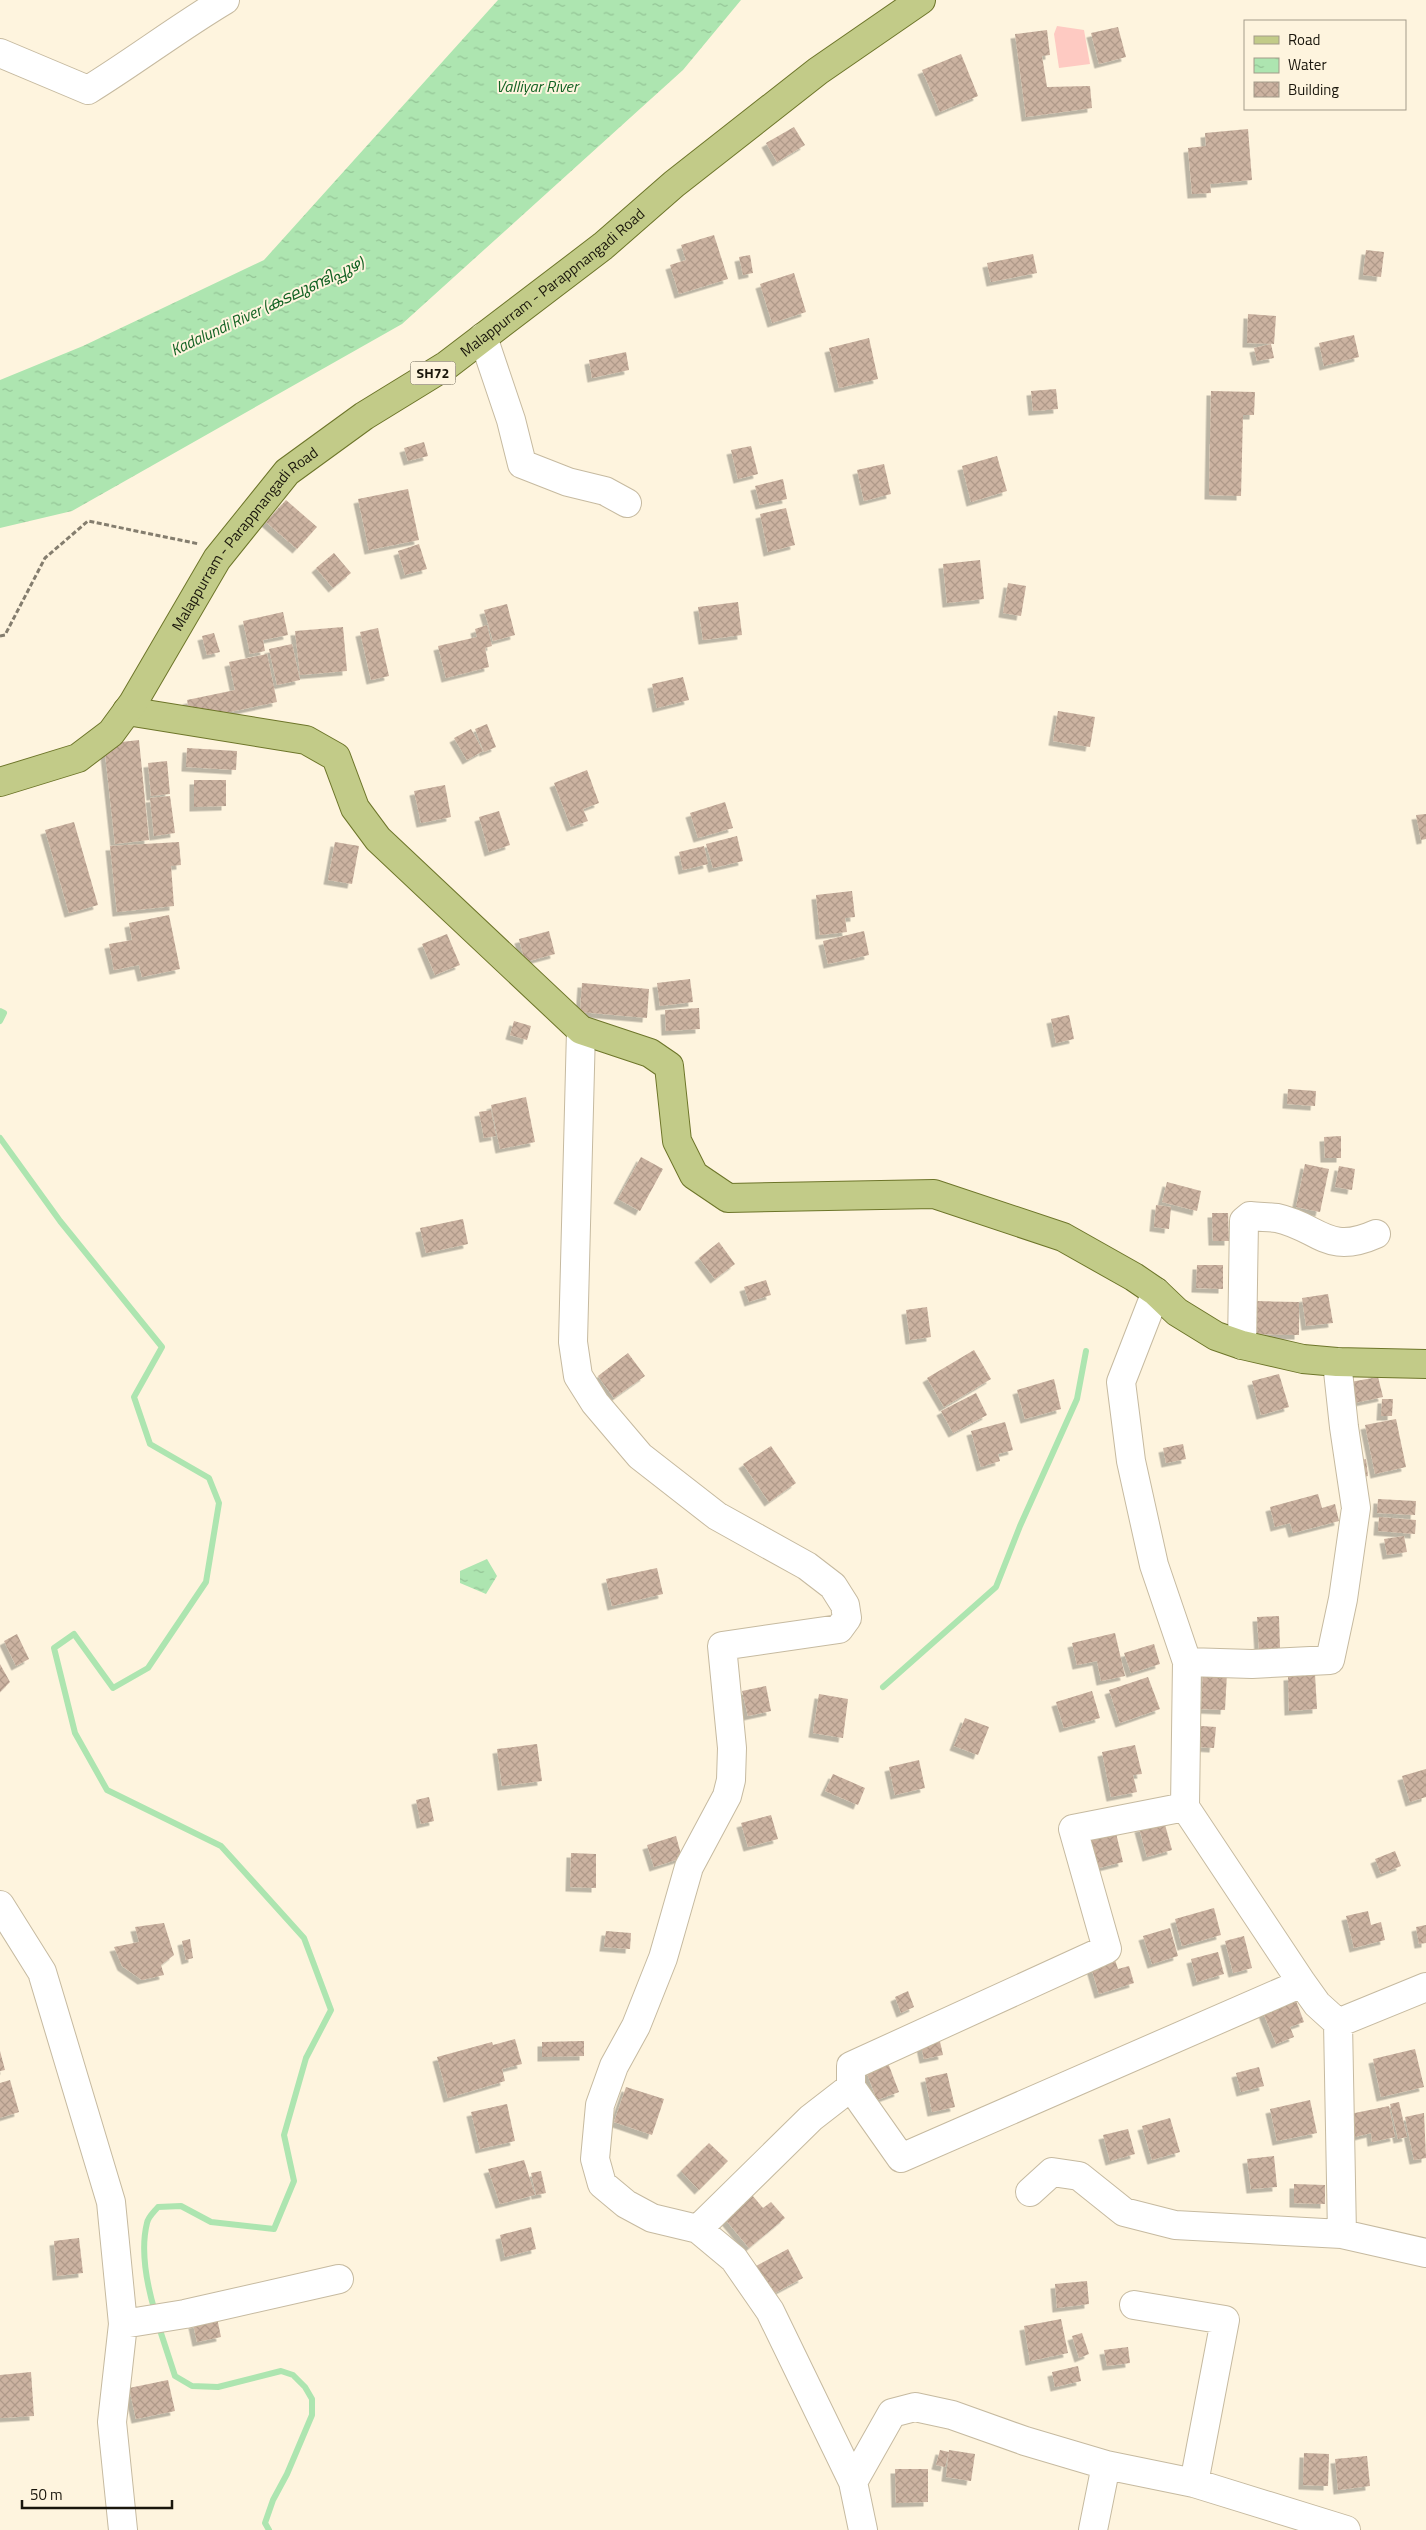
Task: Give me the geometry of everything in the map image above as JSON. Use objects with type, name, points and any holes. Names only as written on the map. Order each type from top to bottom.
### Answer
[{"type":"main road","name":"Malappurram - Parappnangadi Road","points":[[0,782],[78,758],[111,733],[127,711],[225,549],[286,472],[364,416],[447,364],[603,246],[674,184],[818,71],[921,0]]},
{"type":"main road","points":[[127,711],[306,740],[336,757],[355,808],[378,839],[581,1030],[650,1054],[669,1066],[677,1142],[694,1175],[728,1198],[934,1194],[1064,1237],[1107,1260],[1156,1292],[1177,1312],[1197,1326],[1216,1336],[1303,1359],[1337,1362],[1426,1364]]},
{"type":"street","points":[[0,53],[88,90],[134,61],[182,26],[225,0]]},
{"type":"street","points":[[483,337],[511,420],[522,464],[568,482],[605,491],[627,503]]},
{"type":"street","points":[[581,1030],[573,1342],[578,1376],[595,1403],[640,1456],[717,1516],[807,1566],[833,1586],[845,1605],[847,1618],[839,1629],[722,1646],[732,1748],[731,1780],[727,1796],[688,1868],[663,1958],[636,2026],[614,2066],[600,2105],[596,2159],[602,2184],[626,2204],[652,2218],[698,2229],[734,2259],[770,2310],[853,2482],[863,2530]]},
{"type":"street","points":[[1242,1344],[1244,1222],[1250,1216],[1278,1218],[1332,1242],[1358,1242],[1376,1234]]},
{"type":"street","points":[[1156,1292],[1120,1382],[1131,1462],[1154,1565],[1188,1662],[1185,1807],[1302,1983],[1317,2004],[1338,2023],[1342,2234]]},
{"type":"street","points":[[1188,1662],[1252,1664],[1330,1660],[1343,1599],[1356,1508],[1337,1362]]},
{"type":"street","points":[[1185,1807],[1073,1830],[1107,1949],[851,2066],[851,2087],[901,2158],[1302,1983]]},
{"type":"street","points":[[0,1905],[42,1972],[111,2202],[133,2323],[112,2422],[123,2530]]},
{"type":"street","points":[[1338,2023],[1426,1987]]},
{"type":"street","points":[[698,2229],[811,2118],[851,2087]]},
{"type":"street","points":[[1030,2192],[1052,2172],[1079,2176],[1124,2212],[1175,2225],[1342,2234],[1426,2253]]},
{"type":"street","points":[[133,2323],[185,2314],[338,2280]]},
{"type":"street","points":[[1134,2305],[1225,2320],[1194,2483]]},
{"type":"street","points":[[853,2482],[892,2413],[915,2407],[952,2415],[1025,2441],[1106,2465],[1194,2483],[1346,2530]]},
{"type":"street","points":[[1093,2530],[1106,2465]]},
{"type":"path","points":[[0,636],[5,635],[45,558],[88,521],[225,549]]},
{"type":"shaded area","points":[[1057,26],[1084,30],[1090,64],[1059,68],[1054,34]]},
{"type":"water","name":"Valliyar River","points":[[498,0],[741,0],[683,70],[402,324],[72,511],[0,528],[0,380],[83,346],[264,260]]},
{"type":"water","points":[[487,1559],[497,1576],[486,1594],[460,1583],[460,1571]]},
{"type":"building","points":[[1118,27],[1126,57],[1099,64],[1091,33]]},
{"type":"building","points":[[1047,30],[1050,55],[1042,56],[1047,87],[1090,86],[1092,108],[1026,117],[1015,34]]},
{"type":"building","points":[[961,54],[978,96],[940,112],[922,70]]},
{"type":"building","points":[[794,127],[805,145],[777,162],[766,143]]},
{"type":"building","points":[[1248,129],[1252,180],[1210,184],[1211,193],[1192,194],[1188,148],[1206,146],[1205,133]]},
{"type":"building","points":[[714,235],[728,279],[679,294],[670,265],[686,260],[681,245]]},
{"type":"building","points":[[1366,250],[1384,252],[1381,277],[1363,275]]},
{"type":"building","points":[[1033,254],[1037,273],[991,282],[987,263]]},
{"type":"building","points":[[750,255],[753,273],[743,275],[739,257]]},
{"type":"building","points":[[794,273],[806,312],[772,323],[760,284]]},
{"type":"building","points":[[1248,314],[1276,316],[1274,344],[1247,343]]},
{"type":"building","points":[[1354,335],[1359,357],[1324,366],[1319,343]]},
{"type":"building","points":[[869,338],[878,379],[839,388],[829,348]]},
{"type":"building","points":[[1271,344],[1274,358],[1257,361],[1254,348]]},
{"type":"building","points":[[626,352],[629,370],[592,378],[589,360]]},
{"type":"building","points":[[1056,389],[1058,409],[1033,411],[1031,391]]},
{"type":"building","points":[[1211,391],[1255,392],[1254,415],[1243,415],[1241,496],[1209,495]]},
{"type":"building","points":[[424,442],[428,456],[408,461],[404,448]]},
{"type":"building","points":[[751,446],[758,474],[738,479],[731,450]]},
{"type":"building","points":[[997,456],[1007,491],[971,502],[962,466]]},
{"type":"building","points":[[884,464],[891,494],[864,501],[857,470]]},
{"type":"building","points":[[783,479],[787,499],[760,505],[755,486]]},
{"type":"building","points":[[408,489],[419,540],[369,550],[358,499]]},
{"type":"building","points":[[286,500],[317,527],[297,549],[266,522]]},
{"type":"building","points":[[786,508],[795,545],[768,552],[760,514]]},
{"type":"building","points":[[419,544],[427,569],[405,575],[398,551]]},
{"type":"building","points":[[334,553],[351,573],[333,588],[316,568]]},
{"type":"building","points":[[980,560],[984,599],[947,603],[943,564]]},
{"type":"building","points":[[1008,583],[1026,586],[1021,616],[1003,613]]},
{"type":"building","points":[[738,602],[742,635],[703,640],[698,607]]},
{"type":"building","points":[[507,604],[515,635],[493,641],[484,610]]},
{"type":"building","points":[[283,612],[288,635],[263,640],[265,651],[250,654],[243,621]]},
{"type":"building","points":[[487,625],[492,646],[485,648],[489,667],[446,678],[438,646],[477,637],[475,629]]},
{"type":"building","points":[[343,627],[347,671],[300,675],[295,631]]},
{"type":"building","points":[[378,628],[389,676],[371,680],[360,632]]},
{"type":"building","points":[[214,633],[220,652],[207,655],[202,636]]},
{"type":"building","points":[[292,644],[300,680],[277,685],[269,649]]},
{"type":"building","points":[[267,654],[277,702],[191,720],[187,700],[235,690],[229,662]]},
{"type":"building","points":[[683,677],[689,700],[657,708],[652,684]]},
{"type":"building","points":[[1058,711],[1095,717],[1090,747],[1053,741]]},
{"type":"building","points":[[487,724],[496,747],[484,752],[475,729]]},
{"type":"building","points":[[471,729],[483,751],[467,760],[454,738]]},
{"type":"building","points":[[139,740],[149,840],[115,844],[104,744]]},
{"type":"building","points":[[187,748],[237,751],[236,770],[186,767]]},
{"type":"building","points":[[167,761],[170,794],[151,796],[148,763]]},
{"type":"building","points":[[587,770],[599,803],[583,809],[588,821],[571,827],[554,783]]},
{"type":"building","points":[[194,780],[226,780],[226,806],[194,807]]},
{"type":"building","points":[[445,785],[451,817],[421,823],[414,791]]},
{"type":"building","points":[[170,796],[175,833],[154,836],[150,798]]},
{"type":"building","points":[[725,802],[733,828],[698,838],[690,813]]},
{"type":"building","points":[[499,811],[510,845],[489,852],[479,817]]},
{"type":"building","points":[[1426,814],[1426,839],[1421,840],[1416,815]]},
{"type":"building","points":[[74,822],[98,905],[69,913],[45,830]]},
{"type":"building","points":[[737,836],[743,861],[713,868],[706,844]]},
{"type":"building","points":[[179,842],[181,865],[171,866],[174,906],[117,912],[110,846]]},
{"type":"building","points":[[335,842],[359,846],[352,884],[328,880]]},
{"type":"building","points":[[704,846],[708,864],[683,870],[679,852]]},
{"type":"building","points":[[852,891],[855,917],[845,918],[847,932],[820,935],[816,895]]},
{"type":"building","points":[[169,915],[180,969],[142,977],[139,965],[114,970],[109,944],[132,940],[129,923]]},
{"type":"building","points":[[549,931],[555,954],[525,962],[519,939]]},
{"type":"building","points":[[864,931],[869,955],[828,964],[823,941]]},
{"type":"building","points":[[447,934],[460,965],[435,975],[422,944]]},
{"type":"building","points":[[690,979],[693,1002],[660,1006],[657,983]]},
{"type":"building","points":[[582,983],[649,989],[647,1018],[580,1012]]},
{"type":"building","points":[[699,1008],[700,1029],[666,1031],[665,1010]]},
{"type":"building","points":[[1069,1015],[1074,1039],[1056,1043],[1051,1019]]},
{"type":"building","points":[[514,1021],[531,1026],[527,1040],[510,1035]]},
{"type":"building","points":[[1288,1089],[1316,1091],[1315,1106],[1287,1104]]},
{"type":"building","points":[[526,1097],[535,1142],[500,1149],[491,1105]]},
{"type":"building","points":[[491,1110],[496,1136],[484,1138],[479,1112]]},
{"type":"building","points":[[1341,1136],[1341,1158],[1325,1158],[1324,1137]]},
{"type":"building","points":[[641,1157],[663,1169],[640,1211],[618,1199]]},
{"type":"building","points":[[1305,1164],[1329,1169],[1320,1212],[1296,1207]]},
{"type":"building","points":[[1339,1166],[1355,1169],[1352,1190],[1335,1187]]},
{"type":"building","points":[[1167,1182],[1201,1191],[1197,1211],[1162,1202]]},
{"type":"building","points":[[1156,1205],[1171,1207],[1169,1229],[1154,1227]]},
{"type":"building","points":[[1212,1213],[1228,1213],[1229,1241],[1213,1241]]},
{"type":"building","points":[[463,1219],[468,1244],[426,1253],[420,1228]]},
{"type":"building","points":[[719,1242],[735,1264],[715,1279],[699,1258]]},
{"type":"building","points":[[1197,1265],[1223,1265],[1223,1289],[1196,1288]]},
{"type":"building","points":[[766,1280],[771,1295],[749,1302],[744,1287]]},
{"type":"building","points":[[1328,1294],[1333,1323],[1306,1326],[1302,1298]]},
{"type":"building","points":[[1252,1301],[1299,1302],[1299,1335],[1252,1334]]},
{"type":"building","points":[[927,1307],[931,1337],[910,1340],[906,1310]]},
{"type":"building","points":[[974,1350],[991,1379],[944,1407],[927,1378]]},
{"type":"building","points":[[628,1353],[645,1376],[614,1398],[598,1376]]},
{"type":"building","points":[[1279,1374],[1289,1407],[1261,1415],[1252,1381]]},
{"type":"building","points":[[1378,1377],[1383,1397],[1350,1404],[1345,1383]]},
{"type":"building","points":[[1054,1379],[1061,1409],[1025,1419],[1017,1390]]},
{"type":"building","points":[[976,1393],[987,1415],[953,1433],[941,1411]]},
{"type":"building","points":[[1382,1399],[1393,1399],[1392,1416],[1381,1416]]},
{"type":"building","points":[[1396,1419],[1406,1467],[1375,1474],[1365,1425]]},
{"type":"building","points":[[1005,1422],[1013,1450],[998,1454],[1000,1461],[981,1467],[971,1431]]},
{"type":"building","points":[[1183,1444],[1186,1459],[1166,1463],[1163,1448]]},
{"type":"building","points":[[771,1446],[796,1483],[769,1502],[743,1464]]},
{"type":"building","points":[[1366,1459],[1368,1476],[1353,1479],[1350,1462]]},
{"type":"building","points":[[1318,1494],[1322,1508],[1335,1504],[1339,1521],[1293,1533],[1290,1523],[1275,1527],[1270,1507]]},
{"type":"building","points":[[1378,1499],[1416,1501],[1415,1515],[1377,1513]]},
{"type":"building","points":[[1379,1517],[1416,1520],[1415,1534],[1378,1531]]},
{"type":"building","points":[[1404,1536],[1407,1552],[1387,1555],[1384,1539]]},
{"type":"building","points":[[657,1568],[663,1594],[612,1606],[606,1579]]},
{"type":"building","points":[[1279,1616],[1280,1648],[1259,1649],[1257,1617]]},
{"type":"building","points":[[1115,1633],[1125,1676],[1101,1681],[1097,1661],[1077,1665],[1072,1643]]},
{"type":"building","points":[[17,1634],[29,1659],[16,1666],[4,1641]]},
{"type":"building","points":[[1154,1644],[1160,1664],[1131,1673],[1124,1653]]},
{"type":"building","points":[[0,1664],[10,1682],[0,1692]]},
{"type":"building","points":[[1203,1672],[1227,1673],[1225,1710],[1201,1709]]},
{"type":"building","points":[[1315,1674],[1317,1709],[1289,1711],[1288,1676]]},
{"type":"building","points":[[1148,1677],[1160,1709],[1120,1723],[1109,1690]]},
{"type":"building","points":[[766,1686],[771,1711],[748,1716],[742,1691]]},
{"type":"building","points":[[1092,1691],[1100,1718],[1064,1728],[1056,1702]]},
{"type":"building","points":[[819,1694],[848,1699],[843,1738],[813,1733]]},
{"type":"building","points":[[965,1718],[989,1727],[978,1755],[954,1746]]},
{"type":"building","points":[[1201,1726],[1216,1727],[1214,1748],[1199,1747]]},
{"type":"building","points":[[537,1744],[542,1781],[502,1786],[497,1749]]},
{"type":"building","points":[[1135,1745],[1142,1774],[1133,1775],[1137,1792],[1111,1797],[1102,1752]]},
{"type":"building","points":[[919,1760],[925,1788],[895,1795],[889,1767]]},
{"type":"building","points":[[1426,1769],[1426,1797],[1410,1802],[1402,1776]]},
{"type":"building","points":[[833,1774],[865,1788],[858,1805],[825,1791]]},
{"type":"building","points":[[429,1797],[434,1821],[421,1824],[416,1800]]},
{"type":"building","points":[[771,1815],[778,1839],[748,1847],[741,1823]]},
{"type":"building","points":[[1164,1821],[1172,1850],[1147,1857],[1139,1828]]},
{"type":"building","points":[[1115,1829],[1123,1862],[1095,1869],[1081,1837]]},
{"type":"building","points":[[676,1836],[682,1858],[654,1867],[647,1845]]},
{"type":"building","points":[[1395,1851],[1401,1866],[1381,1874],[1375,1859]]},
{"type":"building","points":[[571,1853],[596,1854],[596,1888],[570,1887]]},
{"type":"building","points":[[1214,1908],[1221,1935],[1182,1946],[1175,1919]]},
{"type":"building","points":[[1368,1911],[1371,1925],[1381,1922],[1385,1940],[1354,1948],[1346,1916]]},
{"type":"building","points":[[164,1923],[174,1955],[161,1965],[164,1975],[142,1980],[122,1966],[114,1947],[139,1942],[135,1927]]},
{"type":"building","points":[[1426,1925],[1426,1943],[1419,1944],[1416,1927]]},
{"type":"building","points":[[1170,1928],[1178,1956],[1152,1964],[1143,1936]]},
{"type":"building","points":[[606,1931],[631,1933],[630,1949],[604,1947]]},
{"type":"building","points":[[1244,1936],[1252,1968],[1233,1973],[1225,1941]]},
{"type":"building","points":[[190,1939],[193,1958],[186,1960],[182,1941]]},
{"type":"building","points":[[1218,1952],[1224,1974],[1197,1982],[1191,1959]]},
{"type":"building","points":[[1114,1957],[1118,1969],[1129,1966],[1134,1983],[1099,1994],[1090,1964]]},
{"type":"building","points":[[908,1991],[914,2007],[901,2013],[895,1997]]},
{"type":"building","points":[[1295,1998],[1304,2022],[1290,2027],[1294,2037],[1276,2044],[1262,2010]]},
{"type":"building","points":[[939,2037],[943,2055],[924,2059],[920,2041]]},
{"type":"building","points":[[515,2039],[522,2064],[502,2069],[505,2081],[448,2098],[437,2057],[492,2042],[493,2045]]},
{"type":"building","points":[[584,2041],[584,2056],[542,2057],[542,2042]]},
{"type":"building","points":[[1415,2049],[1424,2087],[1381,2097],[1373,2059]]},
{"type":"building","points":[[0,2051],[5,2070],[0,2071]]},
{"type":"building","points":[[888,2063],[899,2092],[877,2100],[866,2071]]},
{"type":"building","points":[[1259,2067],[1264,2086],[1241,2092],[1236,2073]]},
{"type":"building","points":[[947,2073],[955,2107],[932,2112],[925,2078]]},
{"type":"building","points":[[10,2080],[19,2112],[0,2118],[0,2083]]},
{"type":"building","points":[[626,2087],[664,2099],[652,2135],[614,2122]]},
{"type":"building","points":[[1310,2100],[1317,2133],[1277,2141],[1270,2109]]},
{"type":"building","points":[[1399,2102],[1407,2137],[1398,2139],[1390,2104]]},
{"type":"building","points":[[507,2104],[515,2141],[480,2149],[471,2112]]},
{"type":"building","points":[[1389,2106],[1395,2137],[1372,2142],[1371,2133],[1355,2137],[1350,2114]]},
{"type":"building","points":[[1424,2113],[1426,2158],[1414,2160],[1405,2117]]},
{"type":"building","points":[[1170,2118],[1180,2152],[1152,2160],[1142,2126]]},
{"type":"building","points":[[1128,2129],[1135,2154],[1110,2161],[1103,2135]]},
{"type":"building","points":[[709,2143],[728,2161],[699,2190],[681,2171]]},
{"type":"building","points":[[1274,2156],[1277,2187],[1251,2189],[1247,2159]]},
{"type":"building","points":[[524,2160],[535,2195],[500,2204],[488,2169]]},
{"type":"building","points":[[541,2171],[546,2193],[536,2195],[531,2173]]},
{"type":"building","points":[[1294,2184],[1325,2185],[1325,2204],[1294,2203]]},
{"type":"building","points":[[752,2195],[763,2208],[771,2202],[785,2218],[749,2248],[724,2218]]},
{"type":"building","points":[[531,2227],[536,2249],[505,2257],[500,2235]]},
{"type":"building","points":[[79,2238],[83,2273],[57,2276],[54,2241]]},
{"type":"building","points":[[788,2249],[803,2278],[771,2295],[756,2266]]},
{"type":"building","points":[[1087,2281],[1089,2304],[1057,2308],[1055,2284]]},
{"type":"building","points":[[217,2318],[221,2337],[197,2342],[193,2324]]},
{"type":"building","points":[[1061,2319],[1068,2353],[1030,2361],[1024,2326]]},
{"type":"building","points":[[1082,2333],[1089,2354],[1079,2358],[1072,2336]]},
{"type":"building","points":[[1128,2347],[1130,2363],[1107,2366],[1104,2350]]},
{"type":"building","points":[[1078,2366],[1081,2381],[1055,2387],[1052,2372]]},
{"type":"building","points":[[31,2372],[34,2416],[0,2418],[0,2375]]},
{"type":"building","points":[[168,2380],[175,2411],[136,2419],[129,2388]]},
{"type":"building","points":[[940,2450],[949,2452],[945,2467],[936,2465]]},
{"type":"building","points":[[949,2450],[975,2454],[971,2481],[946,2477]]},
{"type":"building","points":[[1304,2453],[1329,2454],[1328,2486],[1303,2485]]},
{"type":"building","points":[[1367,2456],[1370,2486],[1338,2490],[1335,2459]]},
{"type":"building","points":[[895,2469],[928,2469],[928,2502],[896,2503]]},
{"type":"waterway","points":[[0,1011],[4,1013],[0,1021]]},
{"type":"waterway","points":[[0,1138],[60,1221],[162,1347],[134,1397],[150,1444],[209,1478],[219,1503],[206,1582],[148,1668],[113,1688],[74,1634],[54,1648],[75,1733],[107,1790],[221,1846],[304,1938],[331,2010],[306,2058],[284,2135],[294,2181],[274,2229],[211,2222],[181,2206],[158,2207],[148,2221],[144,2245],[147,2279],[155,2312]]},
{"type":"waterway","points":[[883,1687],[996,1587],[1020,1526],[1077,1399],[1086,1351]]},
{"type":"waterway","points":[[158,2324],[175,2376],[192,2386],[218,2387],[281,2371],[293,2375],[305,2387],[312,2399],[312,2415],[287,2474],[273,2500],[265,2523],[269,2530]]},
{"type":"water label","name":"Kadalundi River (കടലുണ്ടിപ്പുഴ)","points":[[267,306]]}]
